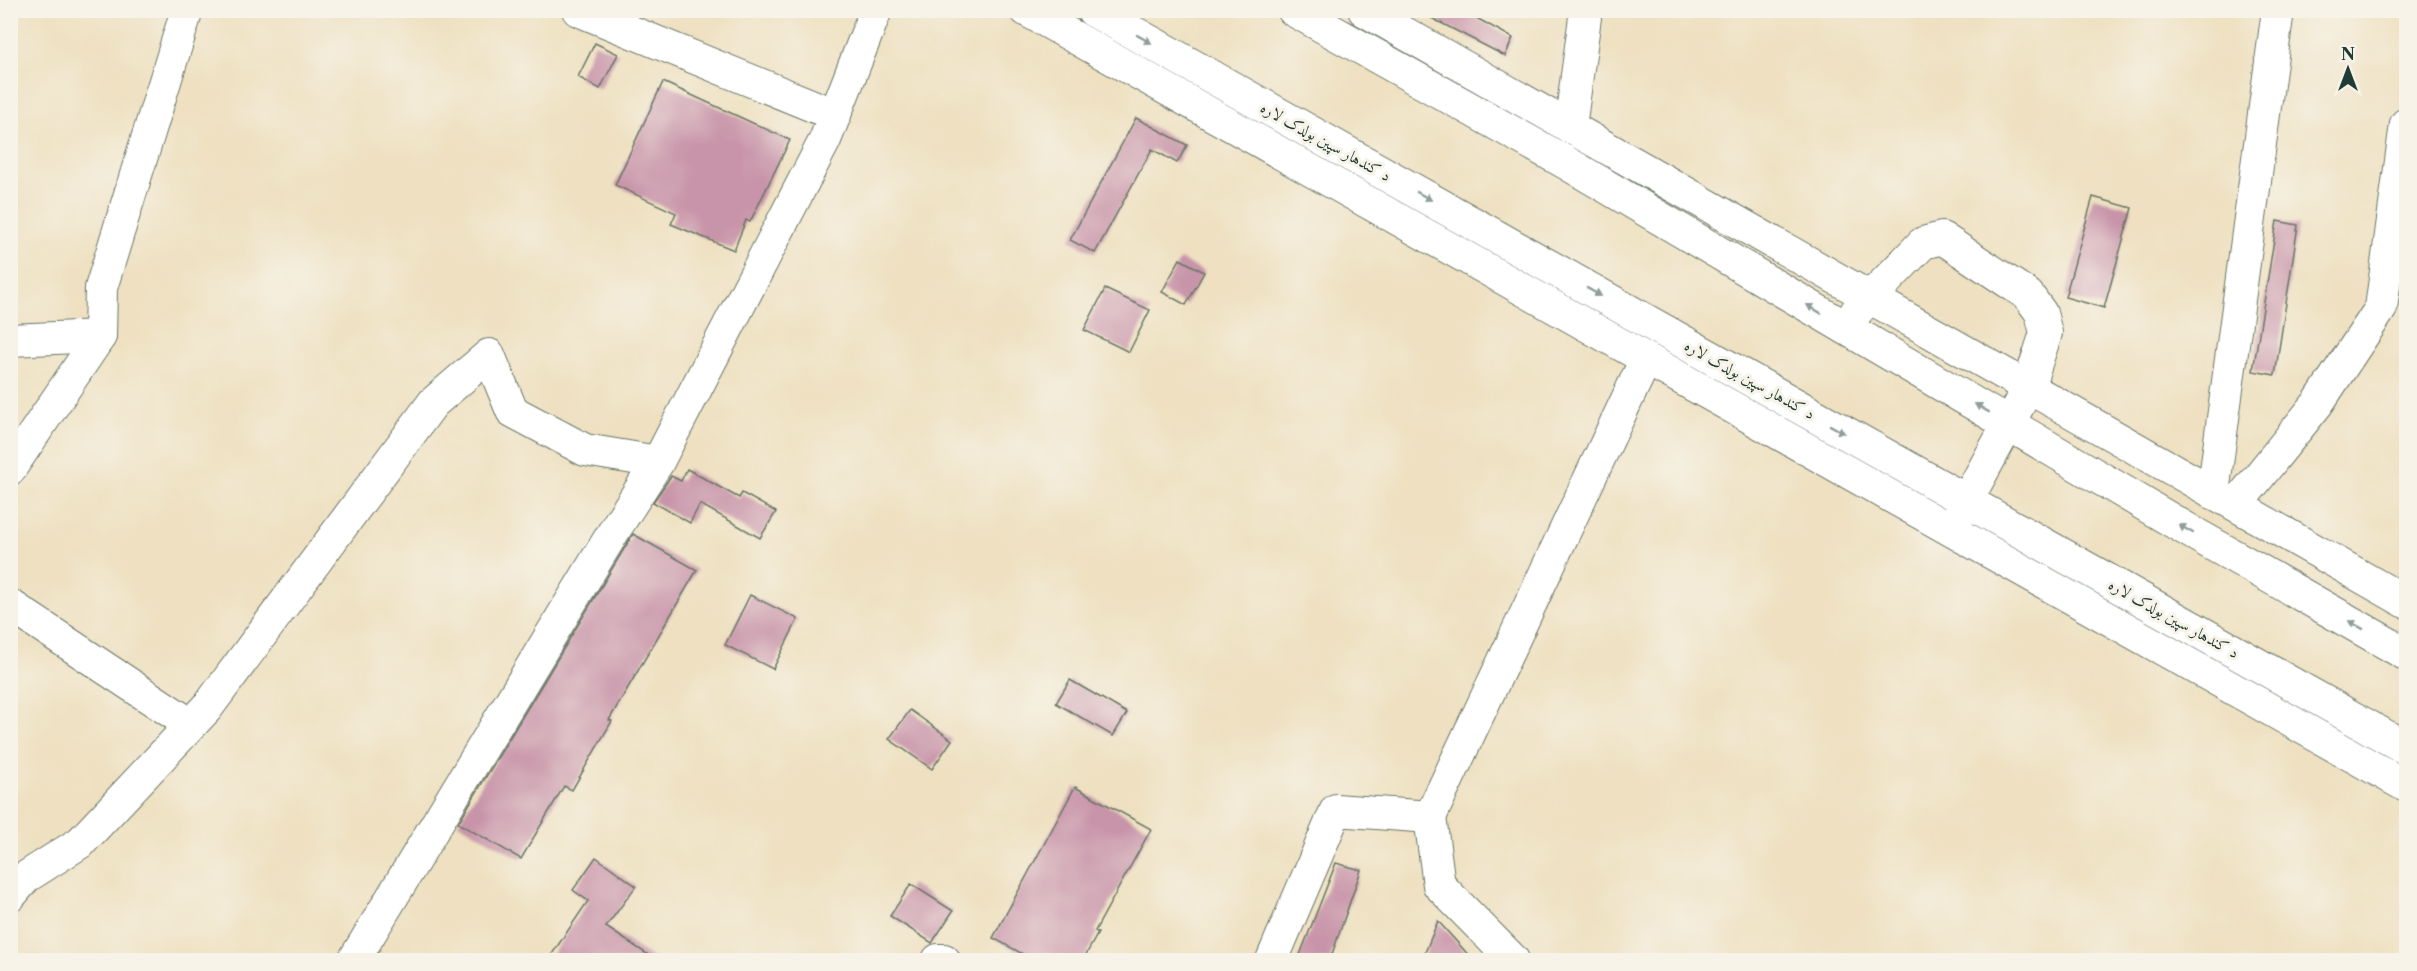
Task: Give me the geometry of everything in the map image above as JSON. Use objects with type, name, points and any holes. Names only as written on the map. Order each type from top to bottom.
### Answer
[{"type":"highway","name":"د کندهار سپین بولدک لاره","points":[[1093,10],[2406,748]]},
{"type":"highway","points":[[1294,10],[1565,162],[2193,533],[2406,654]]},
{"type":"street","points":[[10,469],[100,336],[101,288],[187,10]]},
{"type":"street","points":[[578,10],[835,115]]},
{"type":"street","points":[[354,960],[658,462],[820,150],[876,10]]},
{"type":"street","points":[[1026,10],[2406,786]]},
{"type":"street","points":[[1364,10],[2406,602]]},
{"type":"street","points":[[1570,127],[1586,10]]},
{"type":"street","points":[[2224,499],[2278,10]]},
{"type":"street","points":[[2224,499],[2318,403],[2381,308],[2406,124]]},
{"type":"street","points":[[1843,326],[1923,243],[1942,238],[2028,295],[2041,313],[2046,333],[2028,388],[1968,502],[1950,530]]},
{"type":"street","points":[[10,340],[100,336]]},
{"type":"street","points":[[10,896],[26,877],[81,842],[207,708],[433,403],[489,355],[512,411],[585,450],[658,462]]},
{"type":"street","points":[[1513,960],[1439,885],[1430,817],[1646,359]]},
{"type":"street","points":[[10,605],[191,725]]},
{"type":"street","points":[[1272,960],[1336,810],[1430,817]]},
{"type":"street","points":[[938,960],[944,960]]},
{"type":"building","points":[[1416,10],[1462,10],[1513,38],[1505,56]]},
{"type":"building","points":[[595,43],[618,54],[600,89],[578,77]]},
{"type":"building","points":[[663,82],[790,140],[750,222],[746,220],[734,250],[671,224],[676,213],[615,185]]},
{"type":"building","points":[[1136,118],[1187,145],[1177,163],[1152,149],[1095,253],[1070,240]]},
{"type":"building","points":[[2093,197],[2132,208],[2104,308],[2065,297]]},
{"type":"building","points":[[2277,221],[2298,225],[2275,375],[2253,371]]},
{"type":"building","points":[[1180,259],[1204,272],[1186,305],[1162,292]]},
{"type":"building","points":[[1105,289],[1150,310],[1129,352],[1084,330]]},
{"type":"building","points":[[687,469],[739,498],[742,493],[776,512],[760,538],[700,504],[690,523],[653,502],[671,476],[681,481]]},
{"type":"building","points":[[633,534],[697,570],[609,720],[612,721],[572,790],[564,786],[521,859],[458,823]]},
{"type":"building","points":[[750,595],[798,619],[773,669],[725,645]]},
{"type":"building","points":[[1070,680],[1127,713],[1113,736],[1056,703]]},
{"type":"building","points":[[910,710],[952,740],[932,769],[889,739]]},
{"type":"building","points":[[1075,787],[1151,829],[1095,931],[1098,933],[1083,960],[1034,960],[993,938]]},
{"type":"building","points":[[596,857],[636,886],[606,927],[656,960],[548,960],[588,901],[573,890]]},
{"type":"building","points":[[1336,863],[1361,870],[1330,960],[1298,960]]},
{"type":"building","points":[[911,884],[953,911],[932,943],[890,916]]},
{"type":"building","points":[[1438,921],[1473,960],[1422,960]]}]
